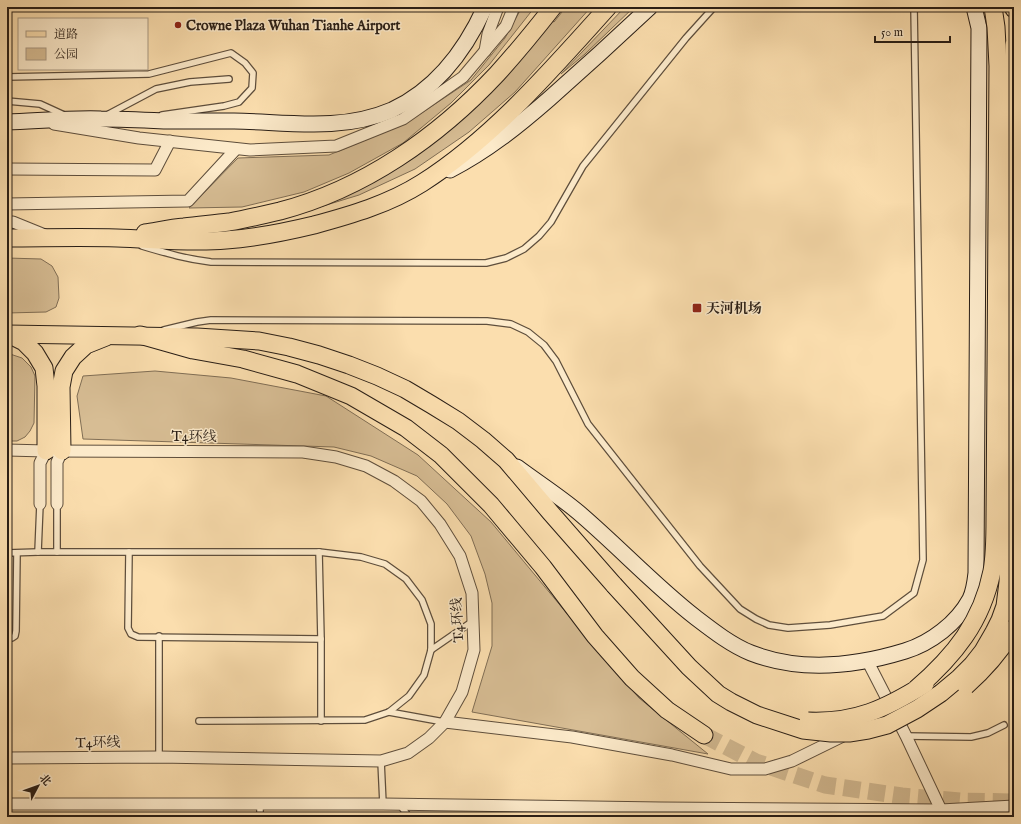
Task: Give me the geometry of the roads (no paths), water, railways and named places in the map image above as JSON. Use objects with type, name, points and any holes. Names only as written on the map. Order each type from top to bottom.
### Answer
[{"type":"main road","points":[[7,122],[100,119],[319,125],[360,120],[376,116],[393,109],[410,100],[424,90],[453,61],[468,42],[485,7]]},
{"type":"main road","points":[[118,238],[184,227],[229,222],[281,211],[310,202],[357,182],[407,152],[433,134],[454,116],[497,74],[553,7]]},
{"type":"main road","points":[[422,183],[476,142],[509,112],[608,7]]},
{"type":"main road","points":[[7,238],[118,238],[171,241],[224,241],[258,237],[294,230],[366,210],[392,199],[469,160],[485,150],[590,64],[650,7]]},
{"type":"main road","points":[[8,334],[140,335],[259,341],[319,355],[348,365],[405,389],[432,404],[458,422],[483,440],[506,460],[578,512],[684,608],[729,641],[750,652],[771,659],[794,664],[820,665],[844,664],[867,660],[911,649],[923,644],[945,629],[964,609],[975,586],[979,28],[974,7]]},
{"type":"main road","points":[[916,689],[951,655],[969,631],[984,602],[989,586],[994,552],[996,509],[998,61],[993,7]]},
{"type":"main road","points":[[506,460],[614,585],[675,652],[718,694],[731,702],[750,712],[803,730],[849,733],[868,730],[890,718],[917,708],[941,693],[959,678],[983,651],[1000,620],[1005,606],[1008,582],[1010,516],[1010,260],[1014,45]]},
{"type":"main road","points":[[8,334],[24,342],[35,353],[44,368],[54,451]]},
{"type":"main road","points":[[54,451],[64,371],[74,357],[86,345],[112,335]]},
{"type":"main road","points":[[140,335],[193,350],[243,359],[298,374],[351,396],[406,428],[441,455],[491,505],[543,568],[595,636],[632,678],[667,710],[704,735]]},
{"type":"main road","points":[[769,719],[823,722],[843,720],[880,709],[897,700],[948,668],[972,647],[998,610],[1008,582]]},
{"type":"main road","points":[[890,718],[935,705],[954,694],[966,685],[990,662],[1003,646],[1014,628]]},
{"type":"street","points":[[485,51],[488,34],[498,7]]},
{"type":"street","points":[[34,121],[139,138],[250,150],[336,146],[403,119],[463,77],[506,26],[514,7]]},
{"type":"street","points":[[7,169],[155,170],[170,141]]},
{"type":"street","points":[[7,204],[188,201],[236,148]]},
{"type":"street","points":[[7,222],[13,222],[53,238]]},
{"type":"street","name":"T4环线","points":[[7,450],[303,452],[336,457],[366,466],[394,481],[421,501],[440,524],[460,556],[472,593],[474,650],[462,692],[445,722],[429,738],[408,754],[381,761],[159,757],[7,758]]},
{"type":"street","points":[[40,504],[40,463],[54,451],[57,462],[57,504]]},
{"type":"street","points":[[867,660],[890,718],[906,736],[941,810]]},
{"type":"street","points":[[445,722],[572,737],[672,754],[731,769],[766,769],[792,761],[890,718]]},
{"type":"street","points":[[7,804],[383,804],[661,813],[941,810],[1014,806]]},
{"type":"lane","points":[[118,238],[191,260],[211,262],[486,263],[506,258],[524,249],[539,236],[551,222],[583,166],[686,38],[714,7]]},
{"type":"lane","points":[[140,335],[211,320],[486,321],[511,324],[528,332],[544,345],[556,361],[588,424],[700,566],[740,609],[769,625],[788,628],[830,625],[883,616],[914,594],[923,560],[914,7]]},
{"type":"lane","points":[[7,77],[149,74],[231,53],[245,63],[253,73],[252,88],[239,102],[224,106],[158,115],[143,120]]},
{"type":"lane","points":[[100,119],[156,89],[190,82],[229,79]]},
{"type":"lane","points":[[7,101],[40,104],[74,120]]},
{"type":"lane","points":[[38,552],[40,504]]},
{"type":"lane","points":[[57,504],[57,552]]},
{"type":"lane","points":[[129,552],[128,628],[131,634],[138,637],[159,636],[321,639]]},
{"type":"lane","points":[[319,552],[321,721]]},
{"type":"lane","points":[[7,553],[319,552],[361,557],[385,564],[406,579],[422,600],[430,624],[431,650],[424,675],[409,696],[389,712],[365,720],[199,721]]},
{"type":"lane","points":[[7,638],[12,638],[15,636],[16,631],[17,553]]},
{"type":"lane","points":[[431,650],[473,621]]},
{"type":"lane","points":[[159,636],[159,757]]},
{"type":"lane","points":[[389,712],[445,722]]},
{"type":"lane","points":[[906,736],[971,737],[988,733],[1004,724]]},
{"type":"lane","points":[[381,761],[383,804]]},
{"type":"lane","points":[[260,804],[260,817]]},
{"type":"lane","points":[[400,805],[409,817]]},
{"type":"tunnel","points":[[704,735],[756,762],[825,785],[902,796],[960,801],[1014,802]]},
{"type":"place","name":"Crowne Plaza Wuhan Tianhe Airport","points":[[178,25]]},
{"type":"place","name":"天河机场","points":[[697,308]]}]
